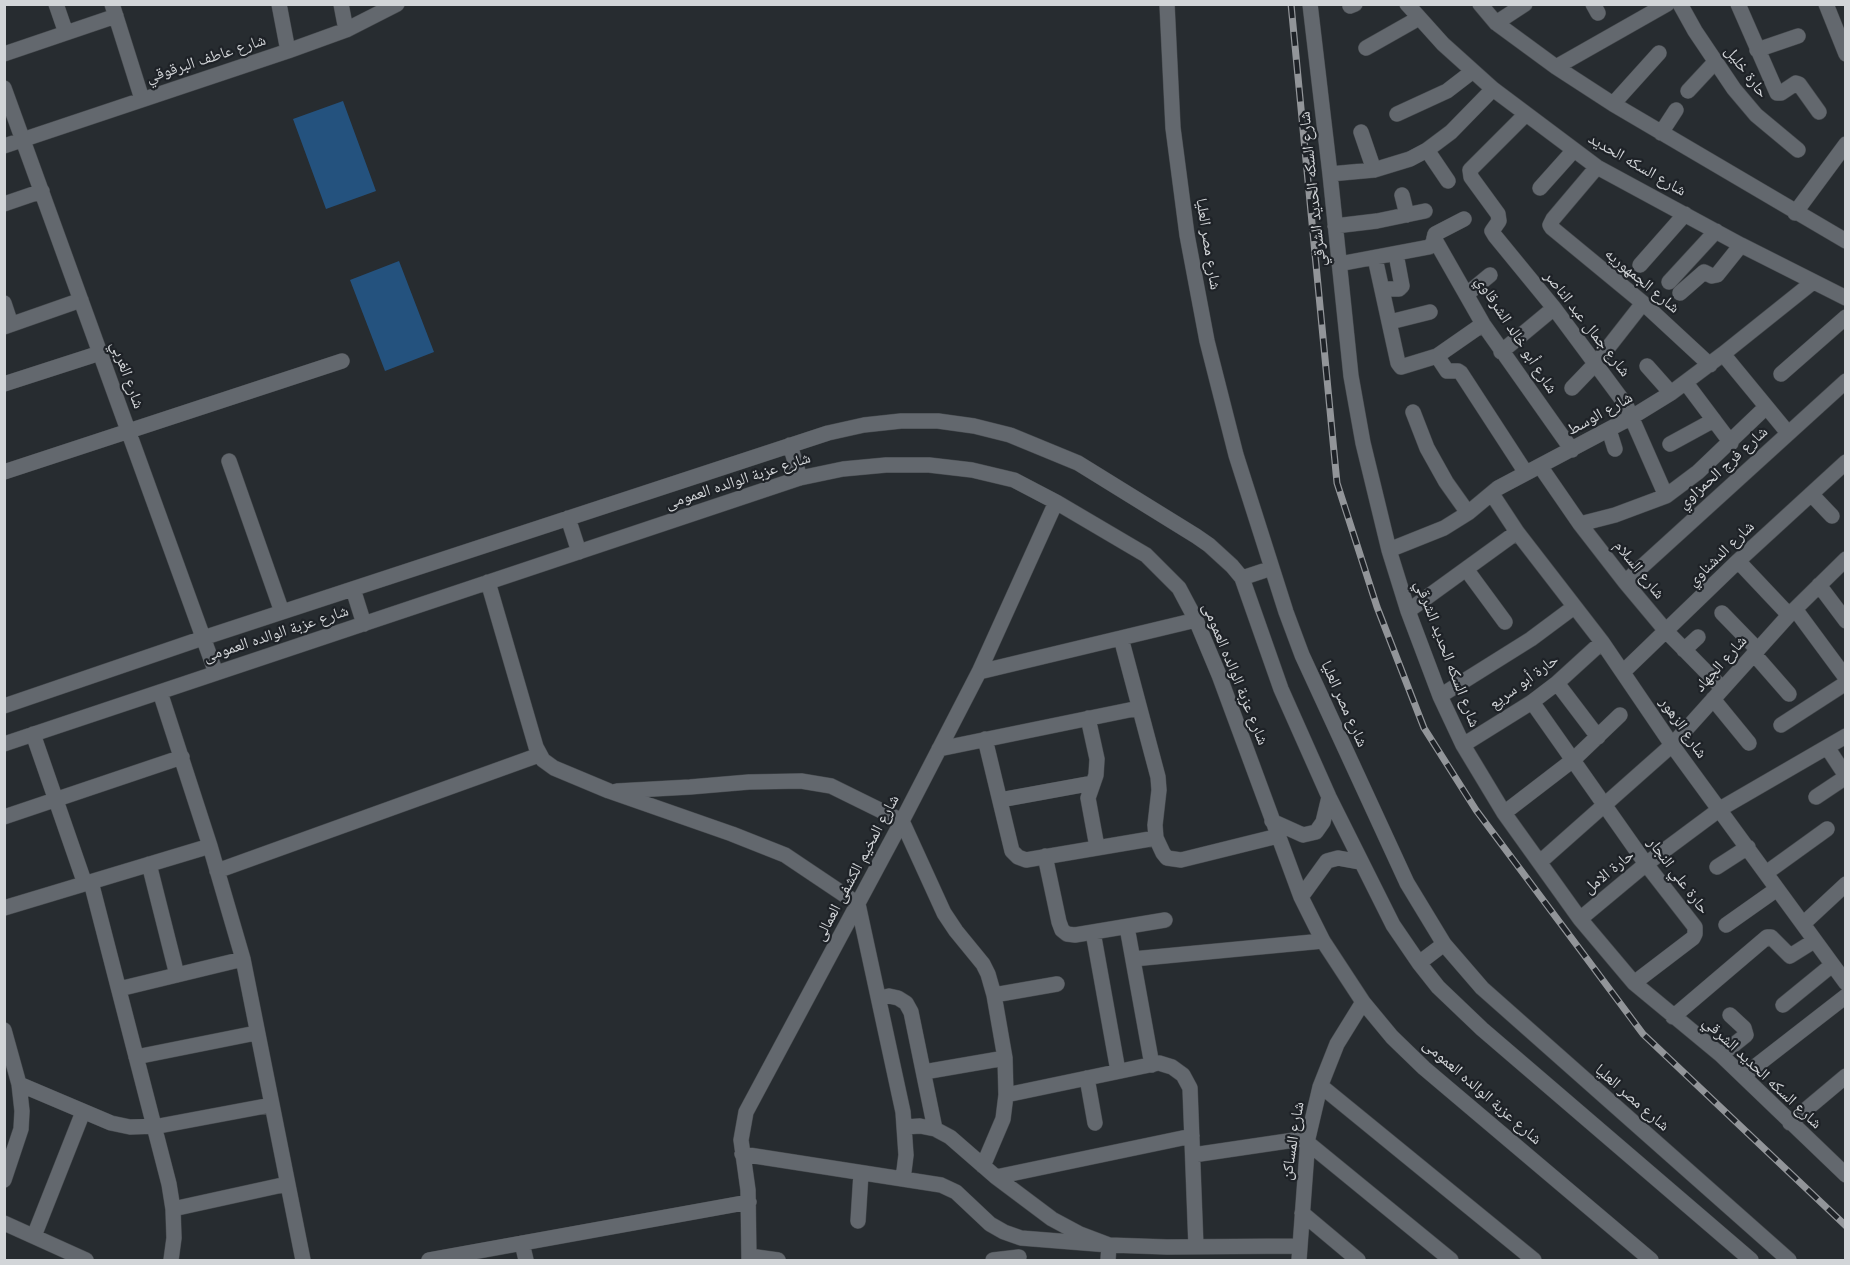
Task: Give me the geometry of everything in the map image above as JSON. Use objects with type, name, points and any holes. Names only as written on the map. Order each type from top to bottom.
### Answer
[{"type":"street","points":[[56,4],[66,33]]},
{"type":"street","points":[[279,4],[288,51]]},
{"type":"street","points":[[341,4],[346,30]]},
{"type":"street","name":"شارع عاطف البرقوقي","points":[[4,146],[288,51],[346,30],[397,4]]},
{"type":"street","name":"شارع مصر العليا","points":[[1167,4],[1173,128],[1179,181],[1196,288],[1236,456],[1286,612],[1320,697],[1407,883],[1444,944],[1504,1009],[1789,1260]]},
{"type":"street","name":"شارع السكه الحديد الشرقي","points":[[1310,4],[1355,400],[1370,477],[1389,550],[1408,611],[1440,696],[1463,745],[1504,813],[1580,919],[1634,983],[1721,1055],[1790,1123],[1842,1165]]},
{"type":"street","name":"شارع السكه الحديد","points":[[1407,4],[1443,44],[1493,89],[1597,166],[1741,245],[1845,298]]},
{"type":"street","points":[[1480,4],[1496,23],[1556,67],[1613,104],[1795,213],[1844,236]]},
{"type":"street","points":[[1496,23],[1525,4]]},
{"type":"street","points":[[1556,67],[1668,4]]},
{"type":"street","name":"حارة خليل","points":[[1680,4],[1715,62],[1756,114],[1798,150]]},
{"type":"street","points":[[1738,4],[1779,94],[1796,83],[1819,112]]},
{"type":"street","points":[[1826,4],[1845,54]]},
{"type":"street","points":[[4,54],[66,33],[114,10],[142,99]]},
{"type":"street","points":[[1366,48],[1419,18]]},
{"type":"street","points":[[1757,50],[1798,36]]},
{"type":"street","points":[[1613,104],[1659,53]]},
{"type":"street","points":[[1688,91],[1715,62]]},
{"type":"street","points":[[1397,114],[1447,91],[1473,70]]},
{"type":"street","name":"شارع الغربي","points":[[4,88],[11,125],[23,139],[216,673]]},
{"type":"street","points":[[1330,174],[1374,170],[1410,159],[1427,150],[1451,132],[1493,89]]},
{"type":"street","points":[[1661,133],[1676,110]]},
{"type":"street","name":"شارع جمال عبد الناصر","points":[[1526,114],[1470,170],[1471,177],[1500,218],[1493,228],[1493,233],[1616,389],[1632,417],[1666,496]]},
{"type":"street","points":[[1361,132],[1374,170]]},
{"type":"street","points":[[1795,213],[1845,144]]},
{"type":"street","points":[[1427,150],[1448,181]]},
{"type":"street","points":[[1540,188],[1574,150]]},
{"type":"street","name":"شارع الجمهوريه","points":[[1597,166],[1550,225],[1554,231],[1644,303],[1710,365]]},
{"type":"street","points":[[4,204],[42,191]]},
{"type":"street","points":[[1402,195],[1407,215]]},
{"type":"street","points":[[1335,226],[1352,225],[1425,211]]},
{"type":"street","points":[[1640,265],[1685,214]]},
{"type":"street","points":[[1339,264],[1429,247],[1433,243],[1435,234],[1464,219]]},
{"type":"street","points":[[1716,231],[1674,287],[1704,272],[1713,276],[1717,275],[1741,245]]},
{"type":"street","name":"شارع أبو خالد الشرقاوي","points":[[1434,238],[1501,352],[1572,450]]},
{"type":"street","points":[[1383,289],[1399,289],[1402,286],[1396,254]]},
{"type":"street","points":[[1376,258],[1398,363],[1401,367],[1437,356],[1483,324]]},
{"type":"street","points":[[1467,294],[1490,275]]},
{"type":"street","name":"شارع الوسط","points":[[1389,550],[1444,528],[1468,513],[1498,488],[1609,430],[1671,393],[1710,365],[1813,282]]},
{"type":"street","points":[[4,303],[8,325],[81,300]]},
{"type":"street","points":[[1572,388],[1596,363],[1644,303]]},
{"type":"street","points":[[1501,352],[1554,308]]},
{"type":"street","points":[[1390,322],[1430,312]]},
{"type":"street","points":[[1781,374],[1845,317]]},
{"type":"street","points":[[4,384],[100,353]]},
{"type":"street","points":[[1723,354],[1788,433]]},
{"type":"street","name":"شارع السلام","points":[[1437,356],[1447,371],[1461,373],[1533,470],[1684,650],[1718,694],[1749,743]]},
{"type":"street","points":[[4,472],[342,361]]},
{"type":"street","points":[[1647,366],[1671,393]]},
{"type":"street","name":"شارع فرج الحمزاوي","points":[[1625,582],[1845,381]]},
{"type":"street","points":[[1686,383],[1731,443]]},
{"type":"street","points":[[1580,524],[1615,515],[1666,496],[1731,443],[1766,408]]},
{"type":"street","points":[[1413,412],[1427,448],[1446,482],[1468,513]]},
{"type":"street","points":[[1670,444],[1714,420]]},
{"type":"street","name":"شارع عزبة الوالده العمومى","points":[[4,706],[203,638],[828,433],[864,425],[901,421],[938,421],[974,426],[1010,435],[1078,463],[1209,545],[1242,578]]},
{"type":"street","points":[[1609,430],[1615,449]]},
{"type":"street","points":[[790,446],[800,478]]},
{"type":"street","points":[[229,461],[282,612]]},
{"type":"street","name":"شارع الدشناوي","points":[[1623,672],[1845,462]]},
{"type":"street","name":"شارع عزبة الوالده العمومى","points":[[4,744],[800,478],[843,469],[886,465],[929,465],[972,470],[1014,480],[1146,555],[1179,588],[1219,675],[1301,897],[1323,941],[1363,1002],[1424,1068],[1652,1260]]},
{"type":"street","name":"شارع الزهور","points":[[1492,494],[1517,532],[1602,642],[1672,745],[1845,983]]},
{"type":"street","points":[[1811,494],[1832,516]]},
{"type":"street","name":"شارع المخيم الكشفى العمالى","points":[[749,1258],[749,1202],[741,1133],[746,1112],[979,672],[1056,502]]},
{"type":"street","points":[[568,518],[579,552]]},
{"type":"street","points":[[1408,611],[1517,532]]},
{"type":"street","name":"شارع الجهاد","points":[[1540,862],[1672,745],[1792,612],[1845,559]]},
{"type":"street","points":[[1738,561],[1792,612],[1845,678]]},
{"type":"street","points":[[1272,568],[1242,578],[1281,689],[1329,797],[1393,926],[1419,963],[1452,1002],[1750,1260]]},
{"type":"street","points":[[1466,569],[1505,622]]},
{"type":"street","points":[[488,582],[539,754],[543,760],[554,768],[609,791],[785,855],[858,904],[905,1127],[906,1155],[903,1179]]},
{"type":"street","points":[[1819,585],[1845,621]]},
{"type":"street","points":[[353,589],[364,624]]},
{"type":"street","points":[[1440,696],[1531,639],[1574,607]]},
{"type":"street","points":[[1722,613],[1789,694]]},
{"type":"street","points":[[979,672],[1196,621]]},
{"type":"street","points":[[1684,650],[1698,637]]},
{"type":"street","points":[[1121,638],[1158,777],[1156,838],[1163,853],[1167,858],[1174,860],[1278,836]]},
{"type":"street","name":"حارة أبو سريع","points":[[1463,745],[1532,702],[1557,683],[1602,642]]},
{"type":"street","points":[[1557,683],[1598,737]]},
{"type":"street","points":[[1781,725],[1845,683]]},
{"type":"street","points":[[160,692],[218,871],[243,959],[303,1260]]},
{"type":"street","name":"حارة علي النجار","points":[[1532,702],[1646,864],[1695,927],[1693,938],[1634,983]]},
{"type":"street","points":[[939,750],[1139,708]]},
{"type":"street","points":[[1504,813],[1573,760],[1620,715]]},
{"type":"street","points":[[1088,718],[1097,759],[1088,798],[1097,848]]},
{"type":"street","points":[[33,734],[88,883],[119,989],[169,1184],[174,1238],[171,1260]]},
{"type":"street","name":"حارة الامل","points":[[1580,919],[1646,864],[1720,809],[1845,736]]},
{"type":"street","points":[[985,739],[1012,851],[1018,857],[1026,860],[1156,838]]},
{"type":"street","points":[[1816,796],[1845,776],[1827,747]]},
{"type":"street","points":[[218,871],[539,754]]},
{"type":"street","points":[[4,817],[182,758]]},
{"type":"street","points":[[609,791],[690,788],[749,782],[801,782],[831,786],[902,821],[944,913],[983,964],[994,995],[1005,1058],[1006,1095],[1003,1119],[983,1166]]},
{"type":"street","points":[[1000,800],[1093,783]]},
{"type":"street","points":[[1272,821],[1303,835],[1316,832],[1323,822],[1329,797]]},
{"type":"street","points":[[1766,873],[1827,829]]},
{"type":"street","points":[[4,908],[210,846]]},
{"type":"street","points":[[1717,867],[1748,847]]},
{"type":"street","points":[[1045,856],[1062,930],[1067,934],[1074,935],[1166,920]]},
{"type":"street","points":[[1301,897],[1327,861],[1338,858],[1360,862]]},
{"type":"street","points":[[149,864],[177,975]]},
{"type":"street","points":[[1648,893],[1661,884]]},
{"type":"street","points":[[1803,924],[1845,885]]},
{"type":"street","points":[[1726,925],[1777,889]]},
{"type":"street","points":[[1127,927],[1152,1065]]},
{"type":"street","points":[[1093,932],[1118,1071]]},
{"type":"street","points":[[1673,1017],[1768,936],[1790,956],[1814,941]]},
{"type":"street","points":[[1132,959],[1323,941]]},
{"type":"street","points":[[1419,963],[1444,944]]},
{"type":"street","points":[[119,989],[243,959]]},
{"type":"street","points":[[1783,1005],[1832,966]]},
{"type":"street","points":[[994,995],[1057,984]]},
{"type":"street","points":[[879,998],[889,996],[898,998],[912,1011],[935,1129]]},
{"type":"street","points":[[1743,1076],[1845,996]]},
{"type":"street","name":"شارع المساكن","points":[[1299,1253],[1308,1141],[1321,1086],[1337,1044],[1363,1002]]},
{"type":"street","points":[[1721,1055],[1746,1035],[1744,1028],[1730,1015]]},
{"type":"street","points":[[4,1180],[12,1136],[22,1111],[5,1031]]},
{"type":"street","points":[[136,1057],[256,1033]]},
{"type":"street","points":[[924,1072],[1005,1058]]},
{"type":"street","points":[[1006,1095],[1159,1064],[1172,1067],[1183,1075],[1190,1088],[1196,1247]]},
{"type":"street","points":[[1790,1123],[1845,1076]]},
{"type":"street","points":[[1087,1078],[1095,1123]]},
{"type":"street","points":[[18,1084],[111,1124],[130,1127],[154,1127],[271,1105]]},
{"type":"street","points":[[1321,1086],[1534,1260]]},
{"type":"street","points":[[34,1236],[83,1112]]},
{"type":"street","points":[[905,1127],[920,1126],[935,1129],[950,1137],[996,1177],[1052,1219],[1108,1253]]},
{"type":"street","points":[[996,1177],[1192,1136]]},
{"type":"street","points":[[1193,1155],[1308,1141],[1450,1260]]},
{"type":"street","points":[[742,1154],[940,1185],[956,1192],[990,1224],[1021,1238],[1108,1253],[1167,1254],[1196,1247],[1299,1253]]},
{"type":"street","points":[[858,1221],[861,1173]]},
{"type":"street","points":[[173,1209],[287,1184]]},
{"type":"street","points":[[429,1260],[473,1256],[522,1244],[749,1202]]},
{"type":"street","points":[[1302,1213],[1358,1260]]},
{"type":"street","points":[[4,1223],[86,1260]]},
{"type":"street","points":[[993,1260],[1018,1259],[1021,1238]]},
{"type":"street","points":[[522,1244],[526,1260]]},
{"type":"street","points":[[749,1258],[778,1260]]},
{"type":"shaded area","points":[[343,101],[376,191],[326,209],[293,119]]},
{"type":"shaded area","points":[[399,261],[434,352],[385,371],[350,280]]},
{"type":"railway","points":[[1291,4],[1337,483],[1377,607],[1424,728],[1476,810],[1643,1034],[1846,1226]]}]
